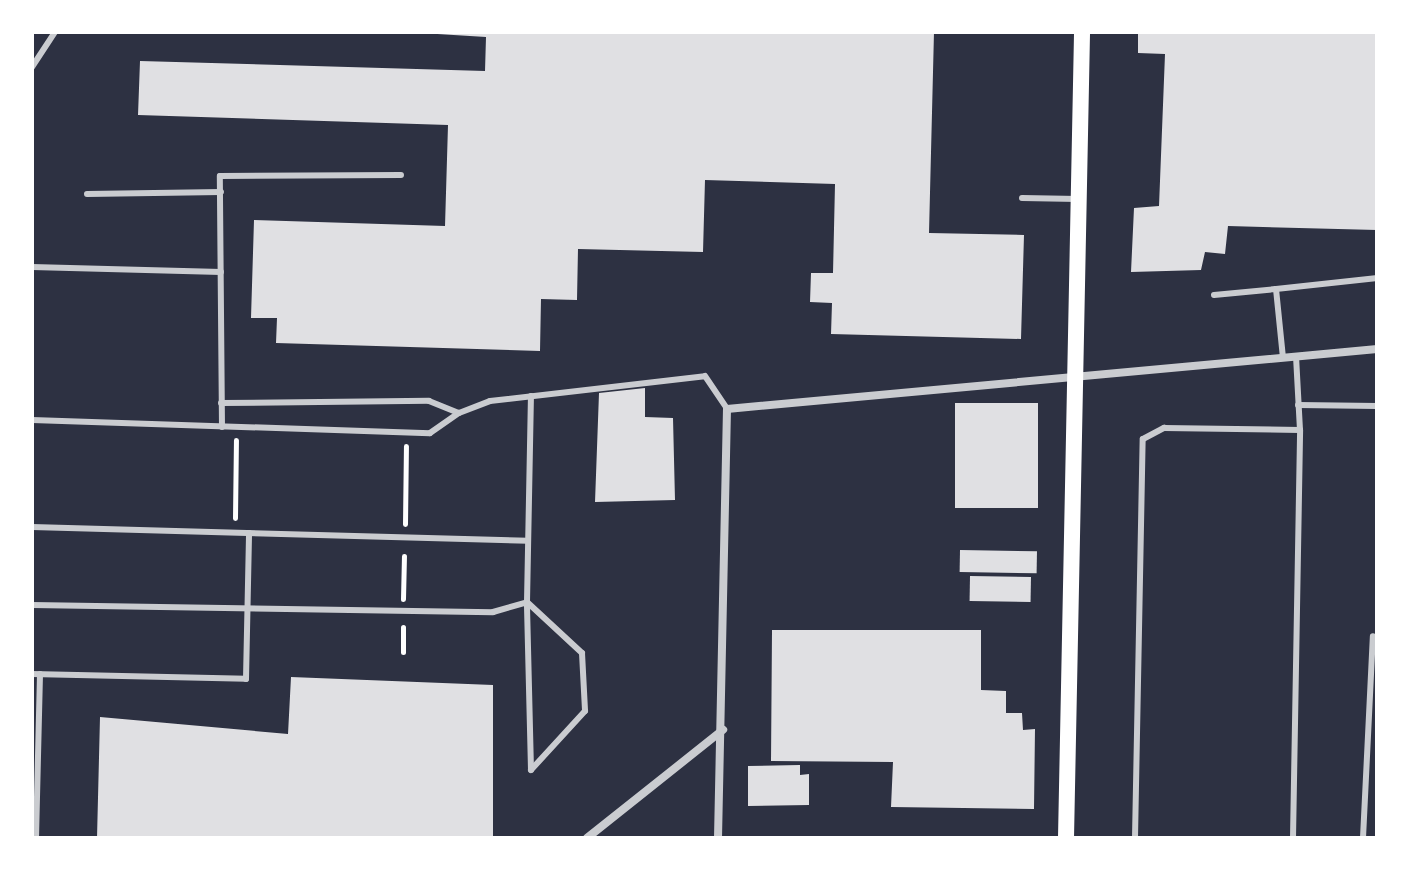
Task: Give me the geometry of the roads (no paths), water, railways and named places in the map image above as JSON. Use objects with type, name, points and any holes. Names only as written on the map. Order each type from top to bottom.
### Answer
[{"type":"main road","points":[[1066,838],[1082,32]]},
{"type":"street","points":[[718,838],[723,730],[727,409],[1377,349]]},
{"type":"street","points":[[587,838],[723,730]]},
{"type":"lane","points":[[32,67],[55,32]]},
{"type":"lane","points":[[222,427],[220,176],[401,175]]},
{"type":"lane","points":[[87,194],[221,192]]},
{"type":"lane","points":[[1022,198],[1079,199]]},
{"type":"lane","points":[[32,267],[221,272]]},
{"type":"lane","points":[[1214,295],[1377,278]]},
{"type":"lane","points":[[1276,289],[1283,358]]},
{"type":"lane","points":[[1293,838],[1300,430],[1296,357]]},
{"type":"lane","points":[[32,420],[430,433],[459,413],[490,401],[705,376],[727,409]]},
{"type":"lane","points":[[527,602],[582,653],[585,711],[531,770],[527,602],[531,396]]},
{"type":"lane","points":[[221,403],[429,401],[459,413]]},
{"type":"lane","points":[[1298,405],[1377,406]]},
{"type":"lane","points":[[1135,838],[1143,439],[1164,428],[1300,430]]},
{"type":"lane","points":[[32,527],[528,541]]},
{"type":"lane","points":[[36,838],[36,674],[246,679],[249,533]]},
{"type":"lane","points":[[32,605],[493,612],[527,602]]},
{"type":"lane","points":[[1363,838],[1373,636]]}]
